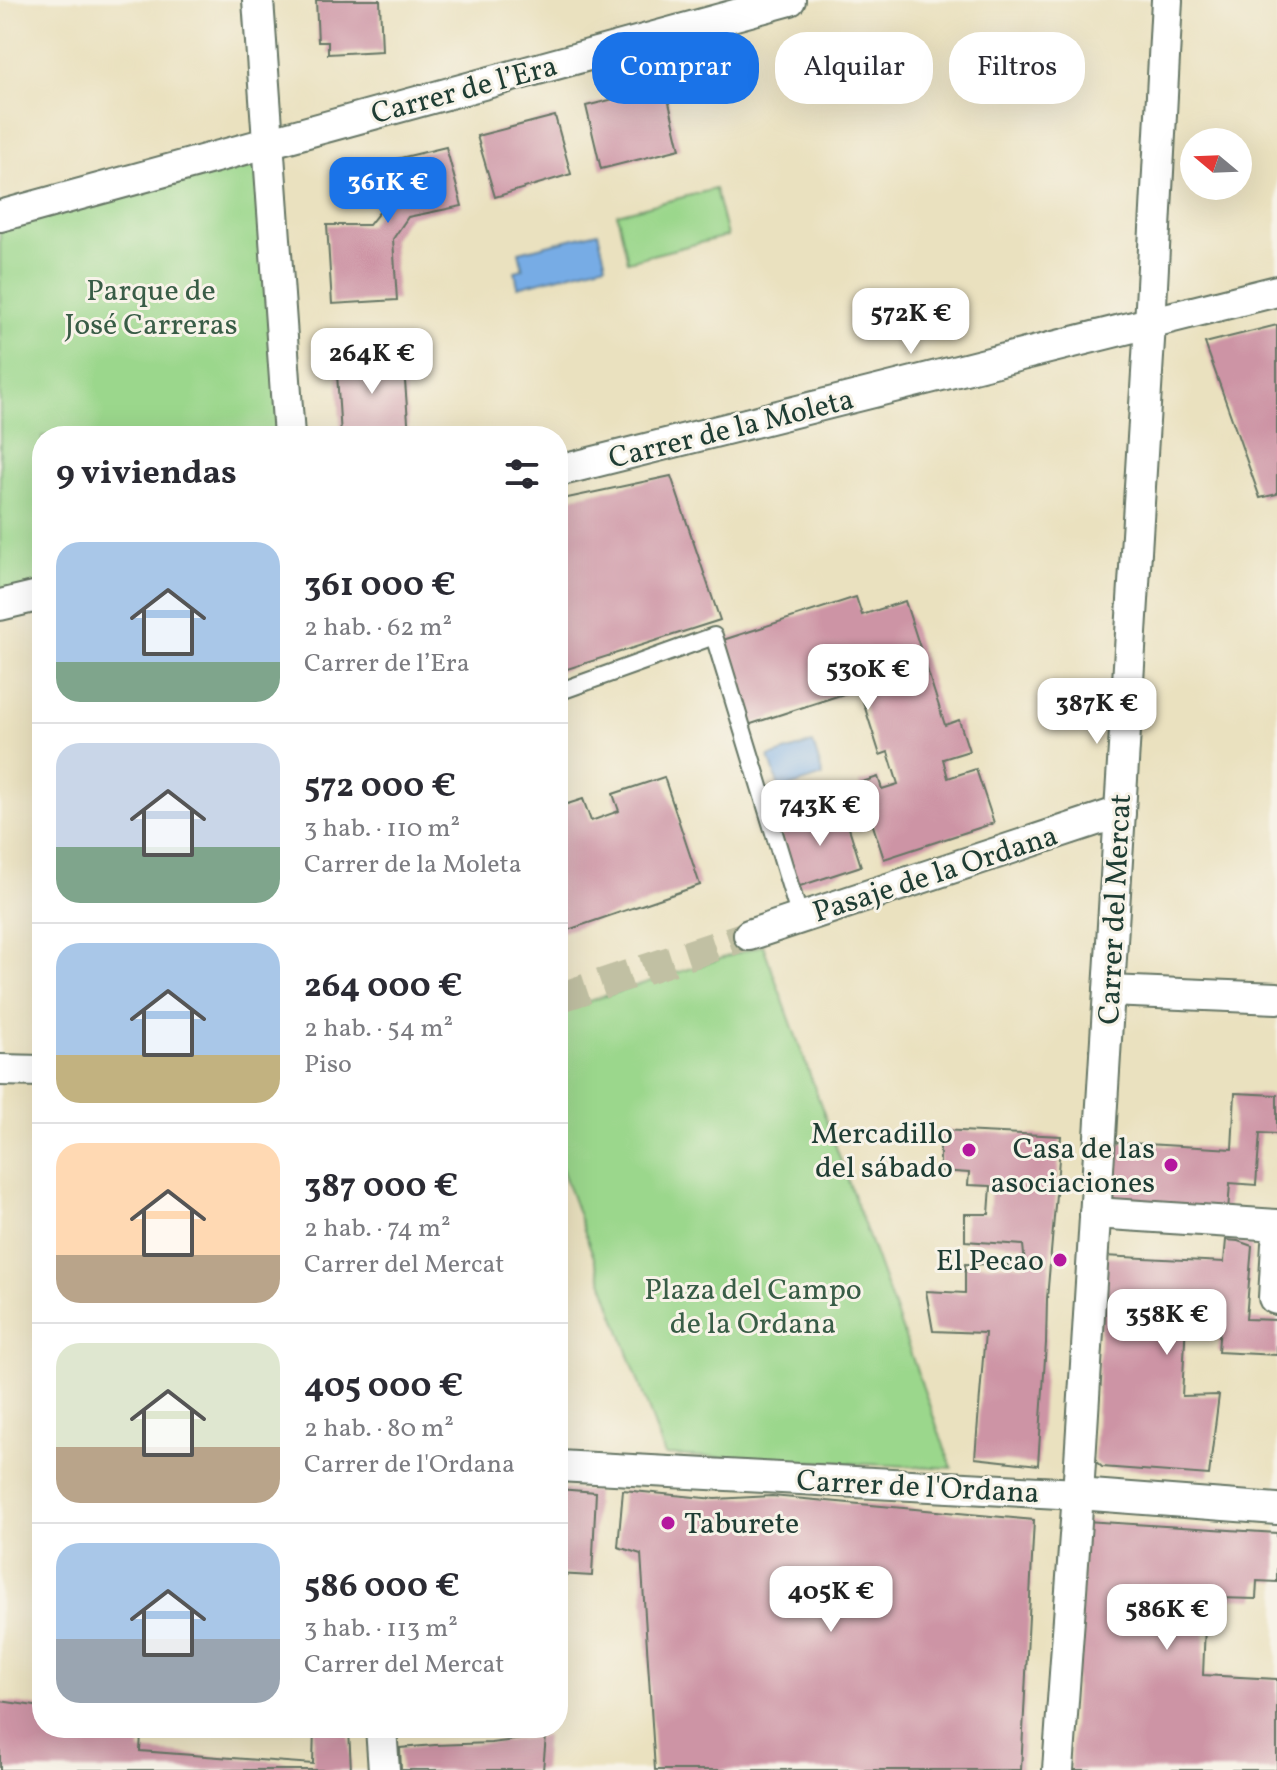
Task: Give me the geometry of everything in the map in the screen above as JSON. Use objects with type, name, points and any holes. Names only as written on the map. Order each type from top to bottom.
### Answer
[{"type":"street","points":[[258,0],[288,426]]},
{"type":"street","name":"Carrer de l’Era","points":[[0,216],[790,0]]},
{"type":"street","name":"Carrer del Mercat","points":[[1058,1770],[1109,991],[1167,0]]},
{"type":"street","name":"Carrer de la Moleta","points":[[568,469],[1277,291]]},
{"type":"street","points":[[0,605],[32,597]]},
{"type":"street","name":"Pasaje de la Ordana","points":[[749,935],[1120,812]]},
{"type":"street","points":[[1109,991],[1277,998]]},
{"type":"street","points":[[0,1070],[32,1071]]},
{"type":"street","points":[[1095,1213],[1277,1225]]},
{"type":"street","points":[[1277,1244],[1274,1298],[1277,1299]]},
{"type":"street","name":"Carrer de l'Ordana","points":[[568,1467],[1078,1494],[1277,1509]]},
{"type":"street","points":[[382,1738],[384,1770]]},
{"type":"lane","points":[[568,688],[714,636],[800,918]]},
{"type":"green space","name":"Parque de José Carreras","points":[[268,142],[288,426],[32,426],[32,597],[0,605],[0,216]]},
{"type":"green space","points":[[715,189],[727,236],[628,261],[617,214]]},
{"type":"green space","name":"Plaza del Campo de la Ordana","points":[[763,945],[952,1468],[665,1455],[568,1186],[568,1008]]},
{"type":"water","points":[[598,232],[606,264],[518,287],[515,271],[523,269],[519,252]]},
{"type":"water","points":[[813,743],[823,776],[780,790],[769,757]]},
{"type":"building","points":[[316,0],[380,0],[382,51],[328,54],[328,42],[318,42]]},
{"type":"building","points":[[669,104],[680,149],[601,169],[586,106]]},
{"type":"building","points":[[555,116],[571,174],[495,197],[477,136]]},
{"type":"building","points":[[446,147],[462,206],[408,217],[393,239],[397,300],[332,304],[327,225],[369,225],[380,211],[371,165]]},
{"type":"building","points":[[1277,325],[1277,494],[1260,498],[1205,343]]},
{"type":"building","points":[[403,354],[408,426],[340,426],[336,358]]},
{"type":"building","points":[[671,476],[720,620],[568,669],[568,498]]},
{"type":"building","points":[[856,597],[862,615],[905,601],[945,725],[959,720],[969,751],[943,759],[948,778],[976,769],[994,823],[884,859],[859,783],[878,777],[882,789],[898,784],[888,752],[880,755],[859,689],[748,725],[720,641]]},
{"type":"building","points":[[664,777],[700,885],[568,930],[568,804],[583,799],[591,821],[619,811],[613,794]]},
{"type":"building","points":[[843,809],[861,866],[797,887],[779,830]]},
{"type":"building","name":"Casa de las asociaciones","points":[[1235,1093],[1277,1095],[1277,1134],[1260,1133],[1256,1185],[1230,1183],[1228,1212],[1109,1202],[1112,1142],[1232,1149]]},
{"type":"building","points":[[940,1130],[1061,1136],[1047,1299],[1038,1465],[975,1458],[985,1333],[933,1331],[926,1291],[965,1293],[965,1264],[1025,1265],[1023,1245],[965,1241],[965,1214],[989,1214],[991,1186],[968,1185],[969,1173],[940,1171]]},
{"type":"building","points":[[1226,1240],[1252,1246],[1246,1319],[1277,1320],[1277,1355],[1218,1352],[1220,1324],[1186,1321],[1182,1396],[1219,1395],[1209,1475],[1102,1467],[1094,1460],[1104,1256],[1224,1262]]},
{"type":"building","points":[[568,1490],[596,1492],[592,1576],[568,1575]]},
{"type":"building","points":[[623,1490],[715,1499],[772,1496],[1034,1520],[1021,1770],[655,1770],[641,1554],[618,1547]]},
{"type":"building","points":[[1085,1521],[1277,1533],[1277,1582],[1257,1581],[1256,1599],[1218,1598],[1216,1624],[1205,1625],[1203,1675],[1277,1679],[1277,1770],[1070,1770]]},
{"type":"building","points":[[0,1701],[32,1706],[32,1738],[141,1738],[140,1751],[313,1764],[314,1738],[349,1738],[351,1770],[0,1770]]},
{"type":"building","points":[[546,1738],[543,1770],[401,1770],[400,1748]]},
{"type":"tunnel","points":[[568,995],[749,935]]},
{"type":"place","name":"Mercadillo del sábado","points":[[969,1150]]},
{"type":"place","name":"Casa de las asociaciones","points":[[1171,1165]]},
{"type":"place","name":"El Pecao","points":[[1060,1260]]},
{"type":"place","name":"Taburete","points":[[668,1523]]}]
